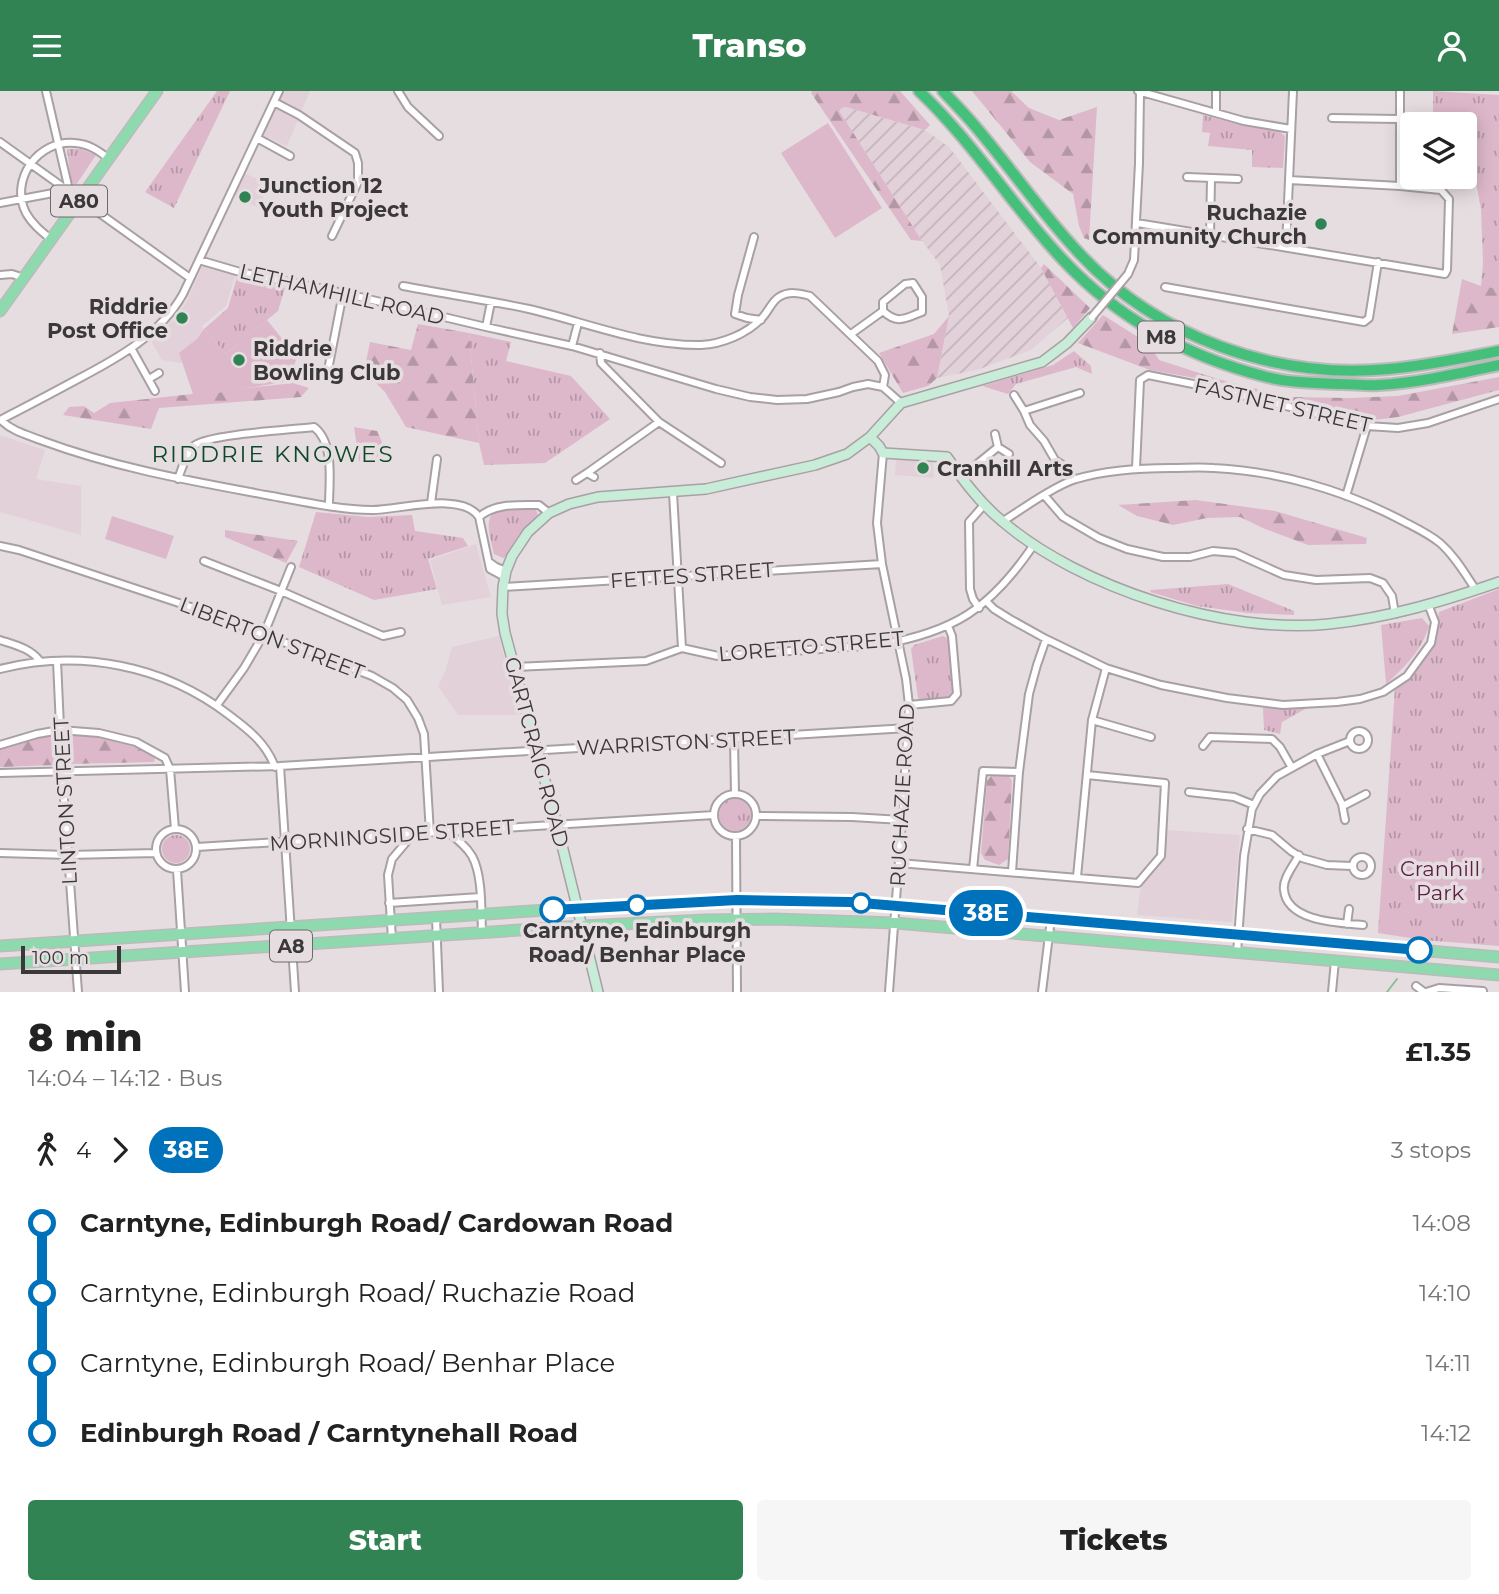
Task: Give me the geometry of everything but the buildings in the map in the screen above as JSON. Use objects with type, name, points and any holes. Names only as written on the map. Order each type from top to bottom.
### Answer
[{"type":"highway","name":"M8","points":[[919,91],[987,167],[1064,261],[1110,303],[1157,335],[1201,356],[1264,377],[1309,383],[1379,385],[1499,365]]},
{"type":"highway","name":"M8","points":[[943,91],[1081,255],[1119,290],[1152,314],[1192,336],[1239,353],[1333,370],[1388,369],[1499,351]]},
{"type":"highway","points":[[951,91],[976,127]]},
{"type":"main road","name":"A80","points":[[0,311],[157,91]]},
{"type":"main road","name":"A8","points":[[0,946],[578,908],[737,900],[795,900],[896,905],[1499,957]]},
{"type":"main road","name":"A8","points":[[0,964],[582,926],[802,919],[895,923],[1499,975]]},
{"type":"main road","points":[[1305,959],[1307,940]]},
{"type":"main road","points":[[1372,964],[1373,946]]},
{"type":"street","points":[[46,91],[69,190]]},
{"type":"street","points":[[279,91],[183,294],[170,314],[131,348],[101,367],[1,420],[9,428],[58,446],[120,466],[178,479],[329,506],[373,510],[432,503],[470,507],[480,517],[490,569],[504,578]]},
{"type":"street","points":[[398,91],[408,107],[439,136]]},
{"type":"street","points":[[883,387],[901,403],[1042,362],[1067,343],[1092,317],[1128,274],[1135,260],[1139,91],[1244,121],[1291,129]]},
{"type":"street","points":[[1216,91],[1216,113]]},
{"type":"street","points":[[1286,247],[1293,91]]},
{"type":"street","points":[[1289,180],[1400,186],[1400,91]]},
{"type":"street","points":[[274,102],[313,124],[355,153],[358,182],[332,236]]},
{"type":"street","points":[[1332,118],[1399,119]]},
{"type":"street","points":[[257,138],[290,156]]},
{"type":"street","points":[[0,142],[190,278]]},
{"type":"street","points":[[52,240],[26,214],[22,199],[23,178],[30,163],[44,151],[68,142],[83,144],[109,159]]},
{"type":"street","points":[[1187,177],[1238,179]]},
{"type":"street","points":[[1210,236],[1212,177]]},
{"type":"street","points":[[1137,223],[1445,274],[1449,199],[1441,190],[1431,189]]},
{"type":"street","points":[[0,203],[69,190]]},
{"type":"street","points":[[754,237],[735,314],[761,320]]},
{"type":"street","name":"LETHAMHILL ROAD","points":[[199,260],[240,272],[572,346],[751,397],[777,400],[807,398],[868,384],[883,387],[885,375],[878,361],[810,296],[796,292],[778,297],[761,320],[738,336],[712,345],[699,345],[658,342],[531,310],[403,286]]},
{"type":"street","points":[[1165,287],[1364,322],[1368,318],[1378,262]]},
{"type":"street","points":[[0,275],[12,274],[24,278]]},
{"type":"street","points":[[913,283],[922,297],[922,313],[897,320],[883,311],[883,302],[905,284],[913,283]]},
{"type":"street","points":[[328,370],[343,293]]},
{"type":"street","points":[[485,327],[491,302]]},
{"type":"street","points":[[851,334],[883,311]]},
{"type":"street","points":[[572,346],[578,323]]},
{"type":"street","points":[[131,348],[155,391]]},
{"type":"street","points":[[600,353],[601,363],[660,422],[721,463]]},
{"type":"street","points":[[149,379],[159,373]]},
{"type":"street","name":"FASTNET STREET","points":[[1136,468],[1140,380],[1148,375],[1367,426],[1398,428],[1428,423],[1499,400]]},
{"type":"street","points":[[1024,411],[1080,393]]},
{"type":"street","points":[[1014,395],[1030,425],[1055,460],[1067,468],[1074,479]]},
{"type":"street","name":"GARTCRAIG ROAD","points":[[598,992],[502,614],[504,578],[512,556],[528,532],[547,515],[569,504],[598,497],[706,489],[815,465],[847,454],[870,437],[901,403]]},
{"type":"street","points":[[576,480],[591,475],[660,422]]},
{"type":"street","points":[[1346,496],[1367,426]]},
{"type":"street","points":[[178,479],[190,451],[197,444],[213,438],[314,427],[327,448],[329,506]]},
{"type":"street","points":[[995,434],[998,447],[1009,454]]},
{"type":"street","points":[[870,437],[883,453],[947,457],[984,505],[1033,546],[1090,576],[1140,597],[1187,611],[1283,625],[1327,625],[1395,614],[1499,582]]},
{"type":"street","points":[[961,477],[998,447]]},
{"type":"street","name":"RUCHAZIE ROAD","points":[[883,453],[877,523],[882,564],[899,641],[909,705],[889,992]]},
{"type":"street","points":[[432,503],[437,459]]},
{"type":"street","points":[[1002,522],[1074,479],[1136,468],[1214,468],[1253,472],[1295,480],[1346,496],[1415,527],[1440,543],[1459,563],[1476,590]]},
{"type":"street","points":[[515,667],[646,661],[682,648],[673,493]]},
{"type":"street","points":[[1044,495],[1063,517],[1099,538],[1127,549],[1163,557],[1190,557],[1213,551],[1235,553],[1284,575],[1315,580],[1370,578],[1383,583],[1392,596],[1395,614]]},
{"type":"street","points":[[480,517],[496,507],[535,505],[547,515]]},
{"type":"street","points":[[979,608],[970,589],[969,522],[984,505]]},
{"type":"street","name":"LIBERTON STREET","points":[[0,546],[197,609],[372,676],[393,688],[407,700],[424,734],[430,833]]},
{"type":"street","name":"LORETTO STREET","points":[[682,648],[718,656],[879,645],[899,641],[948,626],[979,608],[1019,566],[1033,546]]},
{"type":"street","points":[[204,561],[282,591],[383,636],[401,632]]},
{"type":"street","name":"FETTES STREET","points":[[504,578],[678,576],[882,564]]},
{"type":"street","points":[[217,705],[264,634],[291,567]]},
{"type":"street","points":[[986,601],[1010,619],[1106,668],[1161,685],[1238,700],[1283,705],[1337,702],[1383,692],[1407,675],[1431,643],[1435,622],[1428,604]]},
{"type":"street","points":[[909,705],[951,701],[957,694],[952,636],[948,626]]},
{"type":"street","points":[[1012,872],[1019,772],[1029,694],[1046,639]]},
{"type":"street","points":[[0,640],[25,648],[40,661]]},
{"type":"street","points":[[0,669],[40,661],[91,660],[129,666],[165,677],[193,691],[217,705],[250,731],[277,767],[292,927],[295,992]]},
{"type":"street","name":"LINTON STREET","points":[[57,661],[78,992]]},
{"type":"street","points":[[1077,877],[1092,720],[1106,668]]},
{"type":"street","points":[[1092,720],[1143,731],[1151,737]]},
{"type":"street","name":"WARRISTON STREET","points":[[0,773],[277,767],[908,728]]},
{"type":"street","points":[[1204,728],[1210,737]]},
{"type":"street","points":[[0,745],[60,730],[99,733],[136,742],[165,758],[170,769],[175,829]]},
{"type":"street","points":[[1203,746],[1210,737],[1272,740],[1280,747],[1292,768]]},
{"type":"street","points":[[734,740],[735,794]]},
{"type":"street","points":[[1237,953],[1247,829],[1254,804],[1277,776],[1317,754],[1350,741]]},
{"type":"street","points":[[1317,754],[1343,806],[1345,820]]},
{"type":"street","points":[[973,869],[983,771],[1019,772]]},
{"type":"street","points":[[899,863],[1138,883],[1161,856],[1165,783],[1087,775]]},
{"type":"street","points":[[1189,792],[1234,797],[1254,804]]},
{"type":"street","points":[[735,794],[742,795],[753,803],[757,816],[748,833],[736,837],[723,833],[715,822],[714,815],[718,802],[735,794]]},
{"type":"street","points":[[1343,806],[1366,794]]},
{"type":"street","name":"MORNINGSIDE STREET","points":[[197,847],[714,815]]},
{"type":"street","points":[[757,816],[902,820]]},
{"type":"street","points":[[175,829],[192,836],[197,847],[194,860],[177,870],[161,863],[156,853],[158,839],[168,830],[175,829]]},
{"type":"street","points":[[1247,829],[1272,835],[1299,855],[1326,865],[1352,866]]},
{"type":"street","points":[[448,832],[471,853],[475,864],[482,933]]},
{"type":"street","points":[[392,939],[388,875],[392,859],[413,834]]},
{"type":"street","points":[[736,837],[737,992]]},
{"type":"street","points":[[0,853],[156,853]]},
{"type":"street","points":[[1299,855],[1286,878],[1284,890],[1291,906],[1304,915],[1325,921],[1363,925]]},
{"type":"street","points":[[177,870],[185,992]]},
{"type":"street","points":[[389,903],[480,897]]},
{"type":"street","points":[[1347,923],[1349,909]]},
{"type":"street","points":[[436,918],[439,992]]},
{"type":"street","points":[[1042,992],[1051,919]]},
{"type":"street","points":[[1332,992],[1335,961]]},
{"type":"street","points":[[1416,986],[1425,992],[1439,988],[1483,991]]},
{"type":"shaded area","points":[[277,91],[310,91],[287,146],[258,133]]},
{"type":"shaded area","points":[[846,107],[925,130],[949,147],[1041,268],[1068,318],[1031,350],[977,370],[937,378],[949,316],[940,265],[838,109]]},
{"type":"shaded area","points":[[242,172],[269,184],[259,208],[232,194]]},
{"type":"shaded area","points":[[203,265],[236,273],[226,306],[202,326],[212,340],[181,363],[162,360],[150,339],[174,320],[186,303]]},
{"type":"shaded area","points":[[0,435],[45,450],[36,479],[81,486],[81,535],[0,512]]},
{"type":"shaded area","points":[[896,459],[933,461],[934,478],[895,475]]},
{"type":"shaded area","points":[[476,544],[491,597],[442,605],[430,560]]},
{"type":"shaded area","points":[[499,636],[519,715],[458,715],[438,686],[452,647]]},
{"type":"shaded area","points":[[1166,830],[1240,835],[1232,922],[1137,915],[1141,884],[1161,863]]},
{"type":"green space","points":[[217,91],[230,91],[174,208],[145,192]]},
{"type":"green space","points":[[812,91],[900,91],[930,125],[925,130],[846,107],[838,109],[922,241],[911,240]]},
{"type":"green space","points":[[972,91],[1011,91],[1029,108],[1059,120],[1097,107],[1089,240],[1084,238],[1079,226],[1073,194],[1030,162]]},
{"type":"green space","points":[[1433,91],[1499,95],[1499,327],[1481,286],[1483,263],[1481,209],[1477,188],[1477,112],[1433,112]]},
{"type":"green space","points":[[1203,115],[1236,124],[1276,129],[1285,136],[1283,168],[1252,167],[1252,150],[1208,146],[1210,133],[1202,132]]},
{"type":"green space","points":[[828,123],[882,208],[835,238],[781,153]]},
{"type":"green space","points":[[67,149],[81,149],[96,155],[76,185],[71,182]]},
{"type":"green space","points":[[1044,264],[1090,308],[1073,328],[1041,268]]},
{"type":"green space","points":[[237,277],[285,288],[278,311],[226,354],[204,329],[228,308]]},
{"type":"green space","points":[[1462,279],[1499,289],[1499,327],[1452,334]]},
{"type":"green space","points":[[1103,315],[1149,344],[1159,360],[1218,379],[1289,397],[1398,396],[1499,377],[1499,390],[1398,417],[1366,421],[1218,382],[1150,370],[1078,343]]},
{"type":"green space","points":[[949,316],[937,378],[928,386],[903,393],[879,353],[934,334]]},
{"type":"green space","name":"Riddrie Bowling Club","points":[[267,320],[297,357],[289,381],[194,397],[179,353],[197,339],[204,329],[226,354]]},
{"type":"green space","points":[[418,324],[469,333],[479,443],[406,427],[385,392],[364,371],[370,342],[411,350]]},
{"type":"green space","points":[[469,333],[511,342],[506,361],[571,376],[610,419],[545,463],[484,465],[479,443]]},
{"type":"green space","points":[[1074,351],[1091,366],[1092,374],[1076,367],[1016,384],[1008,394],[982,386],[1053,365]]},
{"type":"green space","points":[[293,383],[309,388],[301,397],[159,408],[151,429],[63,415],[69,407],[84,406],[94,413],[110,403]]},
{"type":"green space","points":[[354,427],[377,431],[382,442],[376,463],[359,461]]},
{"type":"green space","points":[[1196,500],[1275,511],[1367,538],[1366,544],[1308,545],[1240,517],[1207,518],[1173,525],[1137,516],[1118,505]]},
{"type":"green space","points":[[533,509],[538,515],[518,536],[506,557],[494,554],[489,531],[491,515],[495,511]]},
{"type":"green space","points":[[316,512],[368,517],[412,515],[415,531],[463,538],[468,546],[428,559],[437,589],[374,600],[299,567]]},
{"type":"green space","points":[[112,516],[174,536],[166,559],[105,539]]},
{"type":"green space","points":[[225,530],[298,541],[286,563],[225,537]]},
{"type":"green space","points":[[1228,584],[1294,611],[1294,615],[1247,613],[1197,606],[1150,592],[1151,590]]},
{"type":"green space","name":"Cranhill Park","points":[[1499,589],[1499,946],[1423,940],[1378,933],[1395,688],[1420,664],[1434,635],[1439,612]]},
{"type":"green space","points":[[1422,618],[1429,626],[1422,643],[1406,665],[1386,684],[1381,625]]},
{"type":"green space","points":[[943,636],[948,638],[953,692],[948,698],[922,701],[918,698],[911,649],[914,645]]},
{"type":"green space","points":[[1263,708],[1307,708],[1282,722],[1280,734],[1264,730]]},
{"type":"green space","points":[[64,733],[136,747],[155,758],[154,762],[68,764]]},
{"type":"green space","points":[[54,735],[55,765],[0,767],[0,749]]},
{"type":"green space","points":[[991,776],[1009,776],[1012,781],[1008,859],[999,865],[985,860],[981,853],[987,781]]},
{"type":"green space","points":[[735,799],[747,803],[751,815],[747,827],[735,831],[723,827],[719,815],[723,803]]},
{"type":"green space","points":[[176,835],[186,839],[190,849],[186,859],[176,863],[166,859],[162,849],[166,839]]},
{"type":"waterway","points":[[1387,992],[1397,979]]},
{"type":"bus line","name":"38E","points":[[553,910],[737,900],[850,902],[1419,950]]},
{"type":"place","name":"Junction 12 Youth Project","points":[[245,197]]},
{"type":"place","name":"Ruchazie Community Church","points":[[1321,224]]},
{"type":"place","name":"Riddrie Post Office","points":[[182,318]]},
{"type":"place","name":"Riddrie Bowling Club","points":[[239,360]]},
{"type":"place","name":"Cranhill Arts","points":[[923,468]]},
{"type":"place","name":"Carntyne, Edinburgh Road/ Benhar Place","points":[[637,905]]},
{"type":"district","name":"RIDDRIE KNOWES","points":[[273,454]]}]
